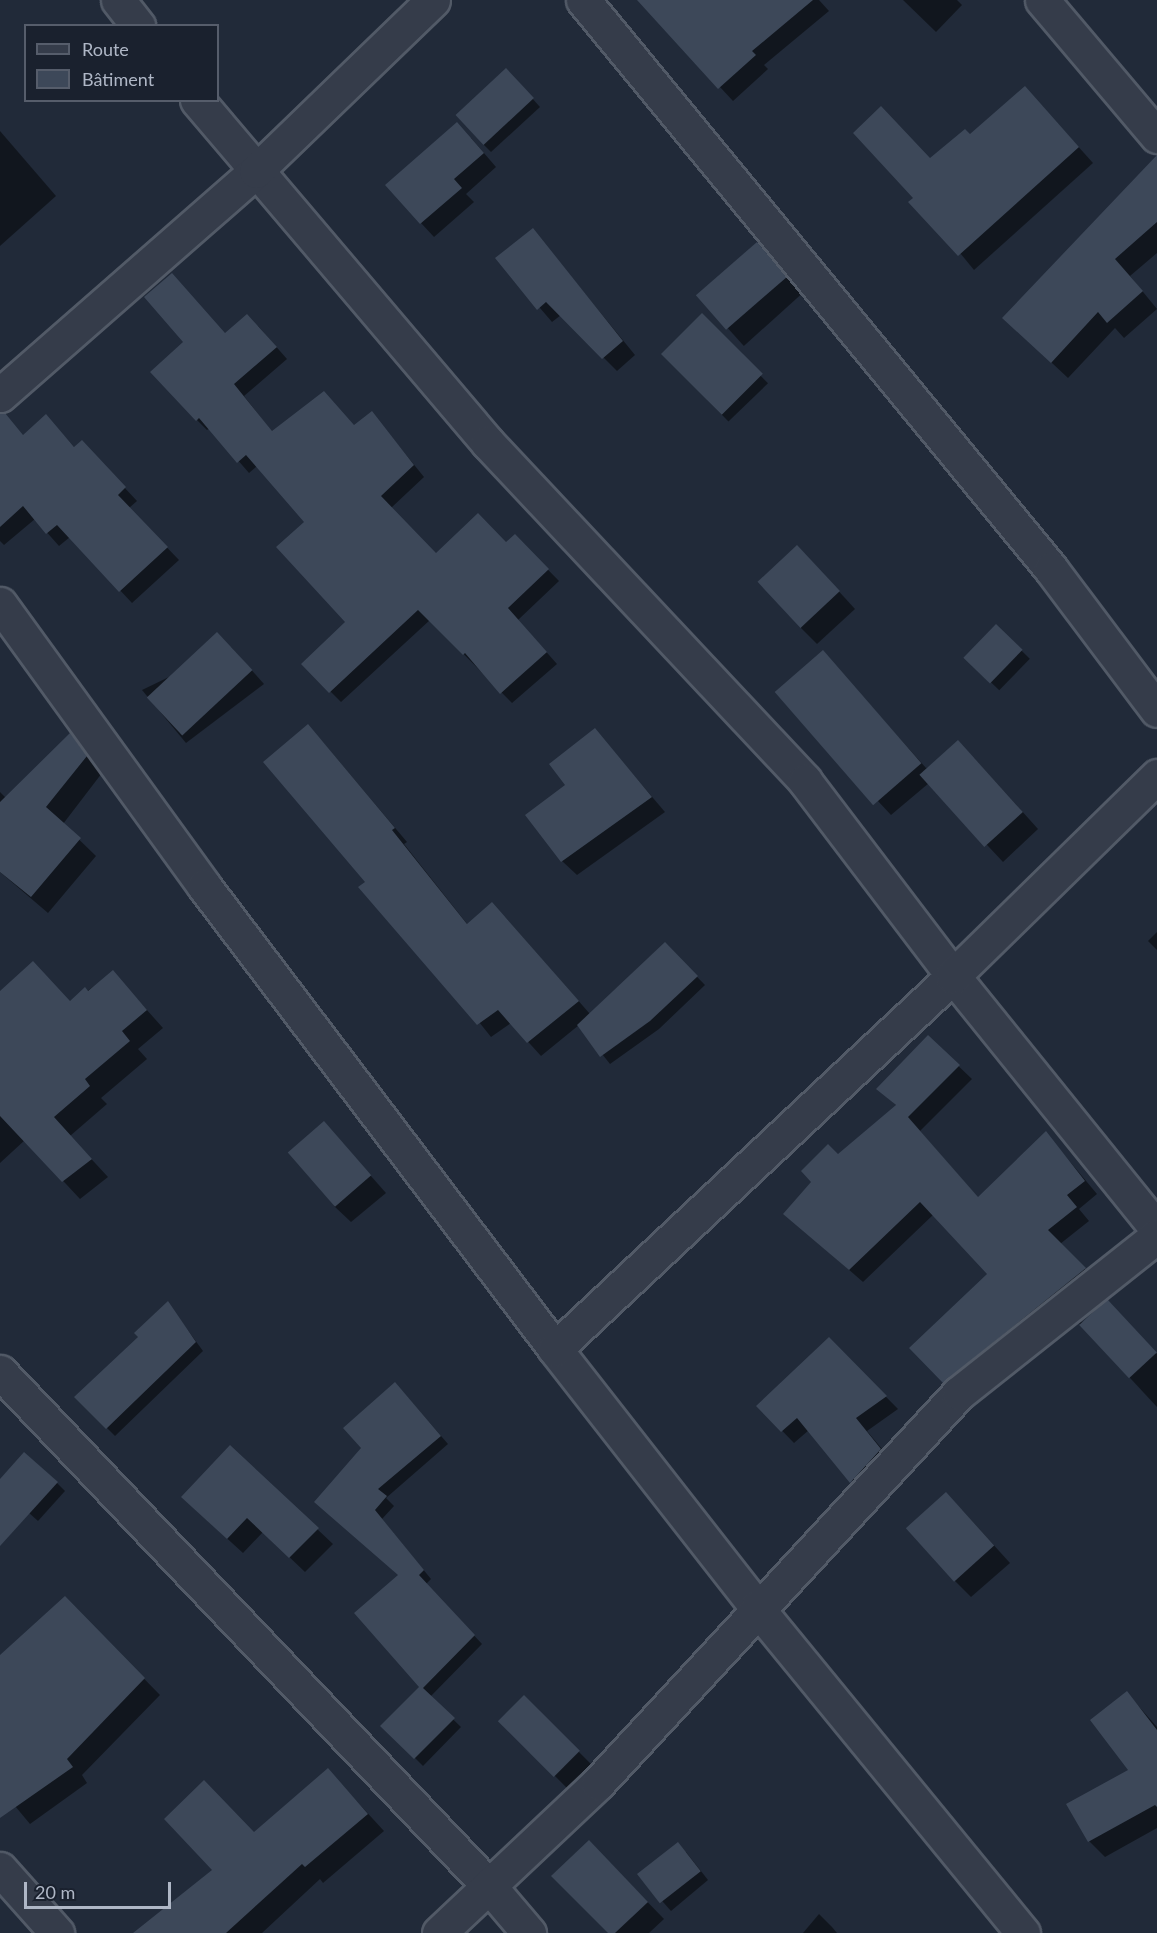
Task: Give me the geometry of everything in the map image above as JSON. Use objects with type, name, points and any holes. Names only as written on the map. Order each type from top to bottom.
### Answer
[{"type":"street","points":[[118,0],[136,24]]},
{"type":"street","points":[[0,395],[256,171],[433,0]]},
{"type":"street","points":[[583,0],[1051,568],[1157,710]]},
{"type":"street","points":[[1042,0],[1157,136]]},
{"type":"street","points":[[199,102],[488,443],[805,781],[953,976],[1157,1229]]},
{"type":"street","points":[[0,603],[204,886],[555,1349],[758,1608],[1023,1933]]},
{"type":"street","points":[[555,1349],[953,976],[1157,776]]},
{"type":"street","points":[[439,1933],[598,1783],[960,1393],[1157,1236]]},
{"type":"street","points":[[0,1372],[489,1886],[529,1933]]},
{"type":"street","points":[[0,1869],[57,1933]]},
{"type":"building","points":[[637,0],[813,0],[752,51],[756,55],[718,89]]},
{"type":"building","points":[[506,68],[534,98],[483,145],[456,115]]},
{"type":"building","points":[[1025,86],[1079,147],[958,256],[908,202],[913,198],[853,133],[881,106],[930,158],[965,129],[970,134]]},
{"type":"building","points":[[457,122],[484,153],[454,179],[462,188],[420,224],[385,185]]},
{"type":"building","points":[[1157,155],[1157,222],[1115,259],[1143,291],[1107,323],[1098,312],[1051,363],[1002,318]]},
{"type":"building","points":[[533,228],[623,341],[602,359],[546,302],[537,310],[495,258]]},
{"type":"building","points":[[757,242],[787,277],[726,330],[696,295]]},
{"type":"building","points":[[172,273],[225,333],[247,314],[277,347],[234,384],[272,431],[324,391],[354,425],[372,411],[414,465],[381,496],[436,553],[478,513],[506,542],[515,534],[549,569],[508,608],[547,652],[500,694],[465,653],[463,655],[418,610],[329,693],[301,664],[345,622],[276,547],[304,522],[246,455],[237,463],[199,418],[196,421],[150,372],[183,342],[144,297]]},
{"type":"building","points":[[702,313],[763,374],[722,415],[661,354]]},
{"type":"building","points":[[0,413],[5,413],[23,435],[46,414],[74,447],[82,440],[126,487],[118,495],[168,547],[119,592],[57,525],[46,534],[23,506],[0,527]]},
{"type":"building","points":[[797,545],[840,591],[800,628],[758,582]]},
{"type":"building","points":[[996,624],[1023,650],[990,684],[963,658]]},
{"type":"building","points":[[217,632],[252,670],[182,736],[147,697]]},
{"type":"building","points":[[823,650],[921,763],[873,805],[775,692]]},
{"type":"building","points":[[308,724],[395,828],[392,830],[467,924],[492,902],[579,1001],[527,1043],[498,1010],[477,1025],[358,887],[365,882],[263,762]]},
{"type":"building","points":[[595,728],[652,797],[561,862],[525,815],[565,785],[549,764]]},
{"type":"building","points":[[70,733],[87,756],[46,807],[81,838],[31,897],[0,872],[0,802]]},
{"type":"building","points":[[958,740],[1023,812],[984,847],[919,775]]},
{"type":"building","points":[[665,942],[698,976],[650,1021],[600,1057],[577,1025]]},
{"type":"building","points":[[33,961],[70,1001],[85,987],[88,991],[113,970],[147,1010],[122,1031],[130,1041],[85,1079],[90,1086],[54,1117],[92,1159],[62,1182],[0,1116],[0,991]]},
{"type":"building","points":[[928,1035],[960,1065],[908,1117],[978,1197],[1046,1131],[1085,1181],[1067,1195],[1077,1207],[1048,1230],[1086,1268],[943,1383],[909,1348],[987,1274],[920,1202],[849,1270],[783,1214],[811,1182],[801,1171],[828,1144],[838,1154],[896,1105],[876,1089]]},
{"type":"building","points":[[324,1121],[371,1175],[335,1207],[288,1152]]},
{"type":"building","points":[[1107,1299],[1157,1352],[1129,1378],[1079,1325]]},
{"type":"building","points":[[168,1301],[196,1342],[106,1429],[74,1397],[138,1337],[134,1333]]},
{"type":"building","points":[[829,1337],[887,1396],[856,1418],[881,1449],[850,1483],[797,1418],[781,1432],[756,1406]]},
{"type":"building","points":[[395,1382],[441,1436],[378,1489],[387,1496],[375,1510],[424,1570],[419,1575],[475,1635],[423,1688],[455,1718],[414,1759],[380,1726],[419,1687],[354,1613],[398,1575],[314,1502],[361,1448],[343,1428]]},
{"type":"building","points":[[230,1445],[319,1528],[289,1558],[247,1518],[227,1539],[181,1497]]},
{"type":"building","points":[[24,1452],[58,1482],[0,1546],[0,1479]]},
{"type":"building","points":[[946,1492],[994,1546],[954,1582],[906,1528]]},
{"type":"building","points":[[65,1596],[145,1678],[67,1759],[73,1767],[0,1818],[0,1655]]},
{"type":"building","points":[[1127,1691],[1157,1730],[1157,1807],[1155,1805],[1088,1842],[1066,1804],[1128,1770],[1090,1720]]},
{"type":"building","points":[[524,1695],[580,1751],[554,1777],[498,1721]]},
{"type":"building","points":[[328,1768],[368,1814],[305,1867],[302,1864],[226,1933],[133,1933],[212,1870],[164,1819],[204,1780],[254,1832]]},
{"type":"building","points":[[589,1840],[648,1902],[615,1933],[608,1933],[551,1876]]},
{"type":"building","points":[[678,1842],[701,1871],[660,1903],[637,1874]]}]
